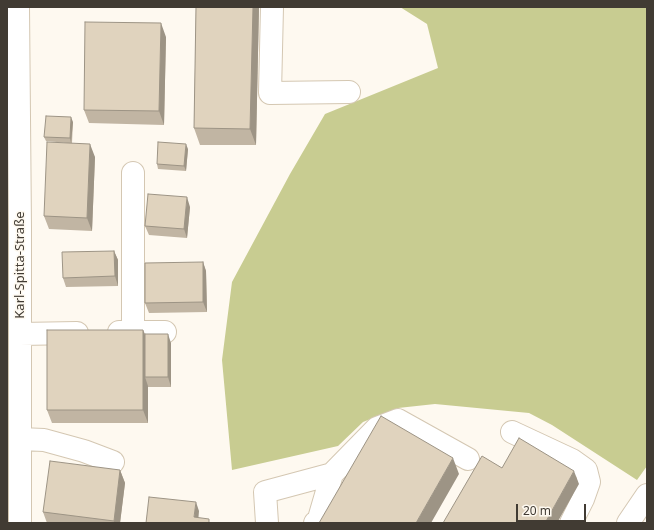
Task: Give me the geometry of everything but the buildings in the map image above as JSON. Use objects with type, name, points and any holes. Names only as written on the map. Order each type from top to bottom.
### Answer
[{"type":"street","name":"Karl-Spitta-Straße","points":[[15,511],[18,7]]},
{"type":"street","points":[[272,7],[270,93],[349,92]]},
{"type":"street","points":[[133,173],[133,332]]},
{"type":"street","points":[[16,346],[99,333],[165,332]]},
{"type":"street","points":[[315,523],[318,522],[332,474],[377,428],[398,420],[468,459]]},
{"type":"street","points":[[15,426],[44,440],[84,451],[113,462]]},
{"type":"street","points":[[512,432],[572,460],[586,470],[589,482],[583,499],[571,523]]},
{"type":"street","points":[[267,523],[265,492],[332,474]]},
{"type":"street","points":[[628,523],[647,495]]},
{"type":"green space","points":[[400,7],[647,7],[647,466],[637,480],[552,425],[529,413],[435,404],[398,408],[363,422],[338,446],[232,470],[222,360],[232,282],[290,174],[325,114],[438,68],[427,24]]}]
